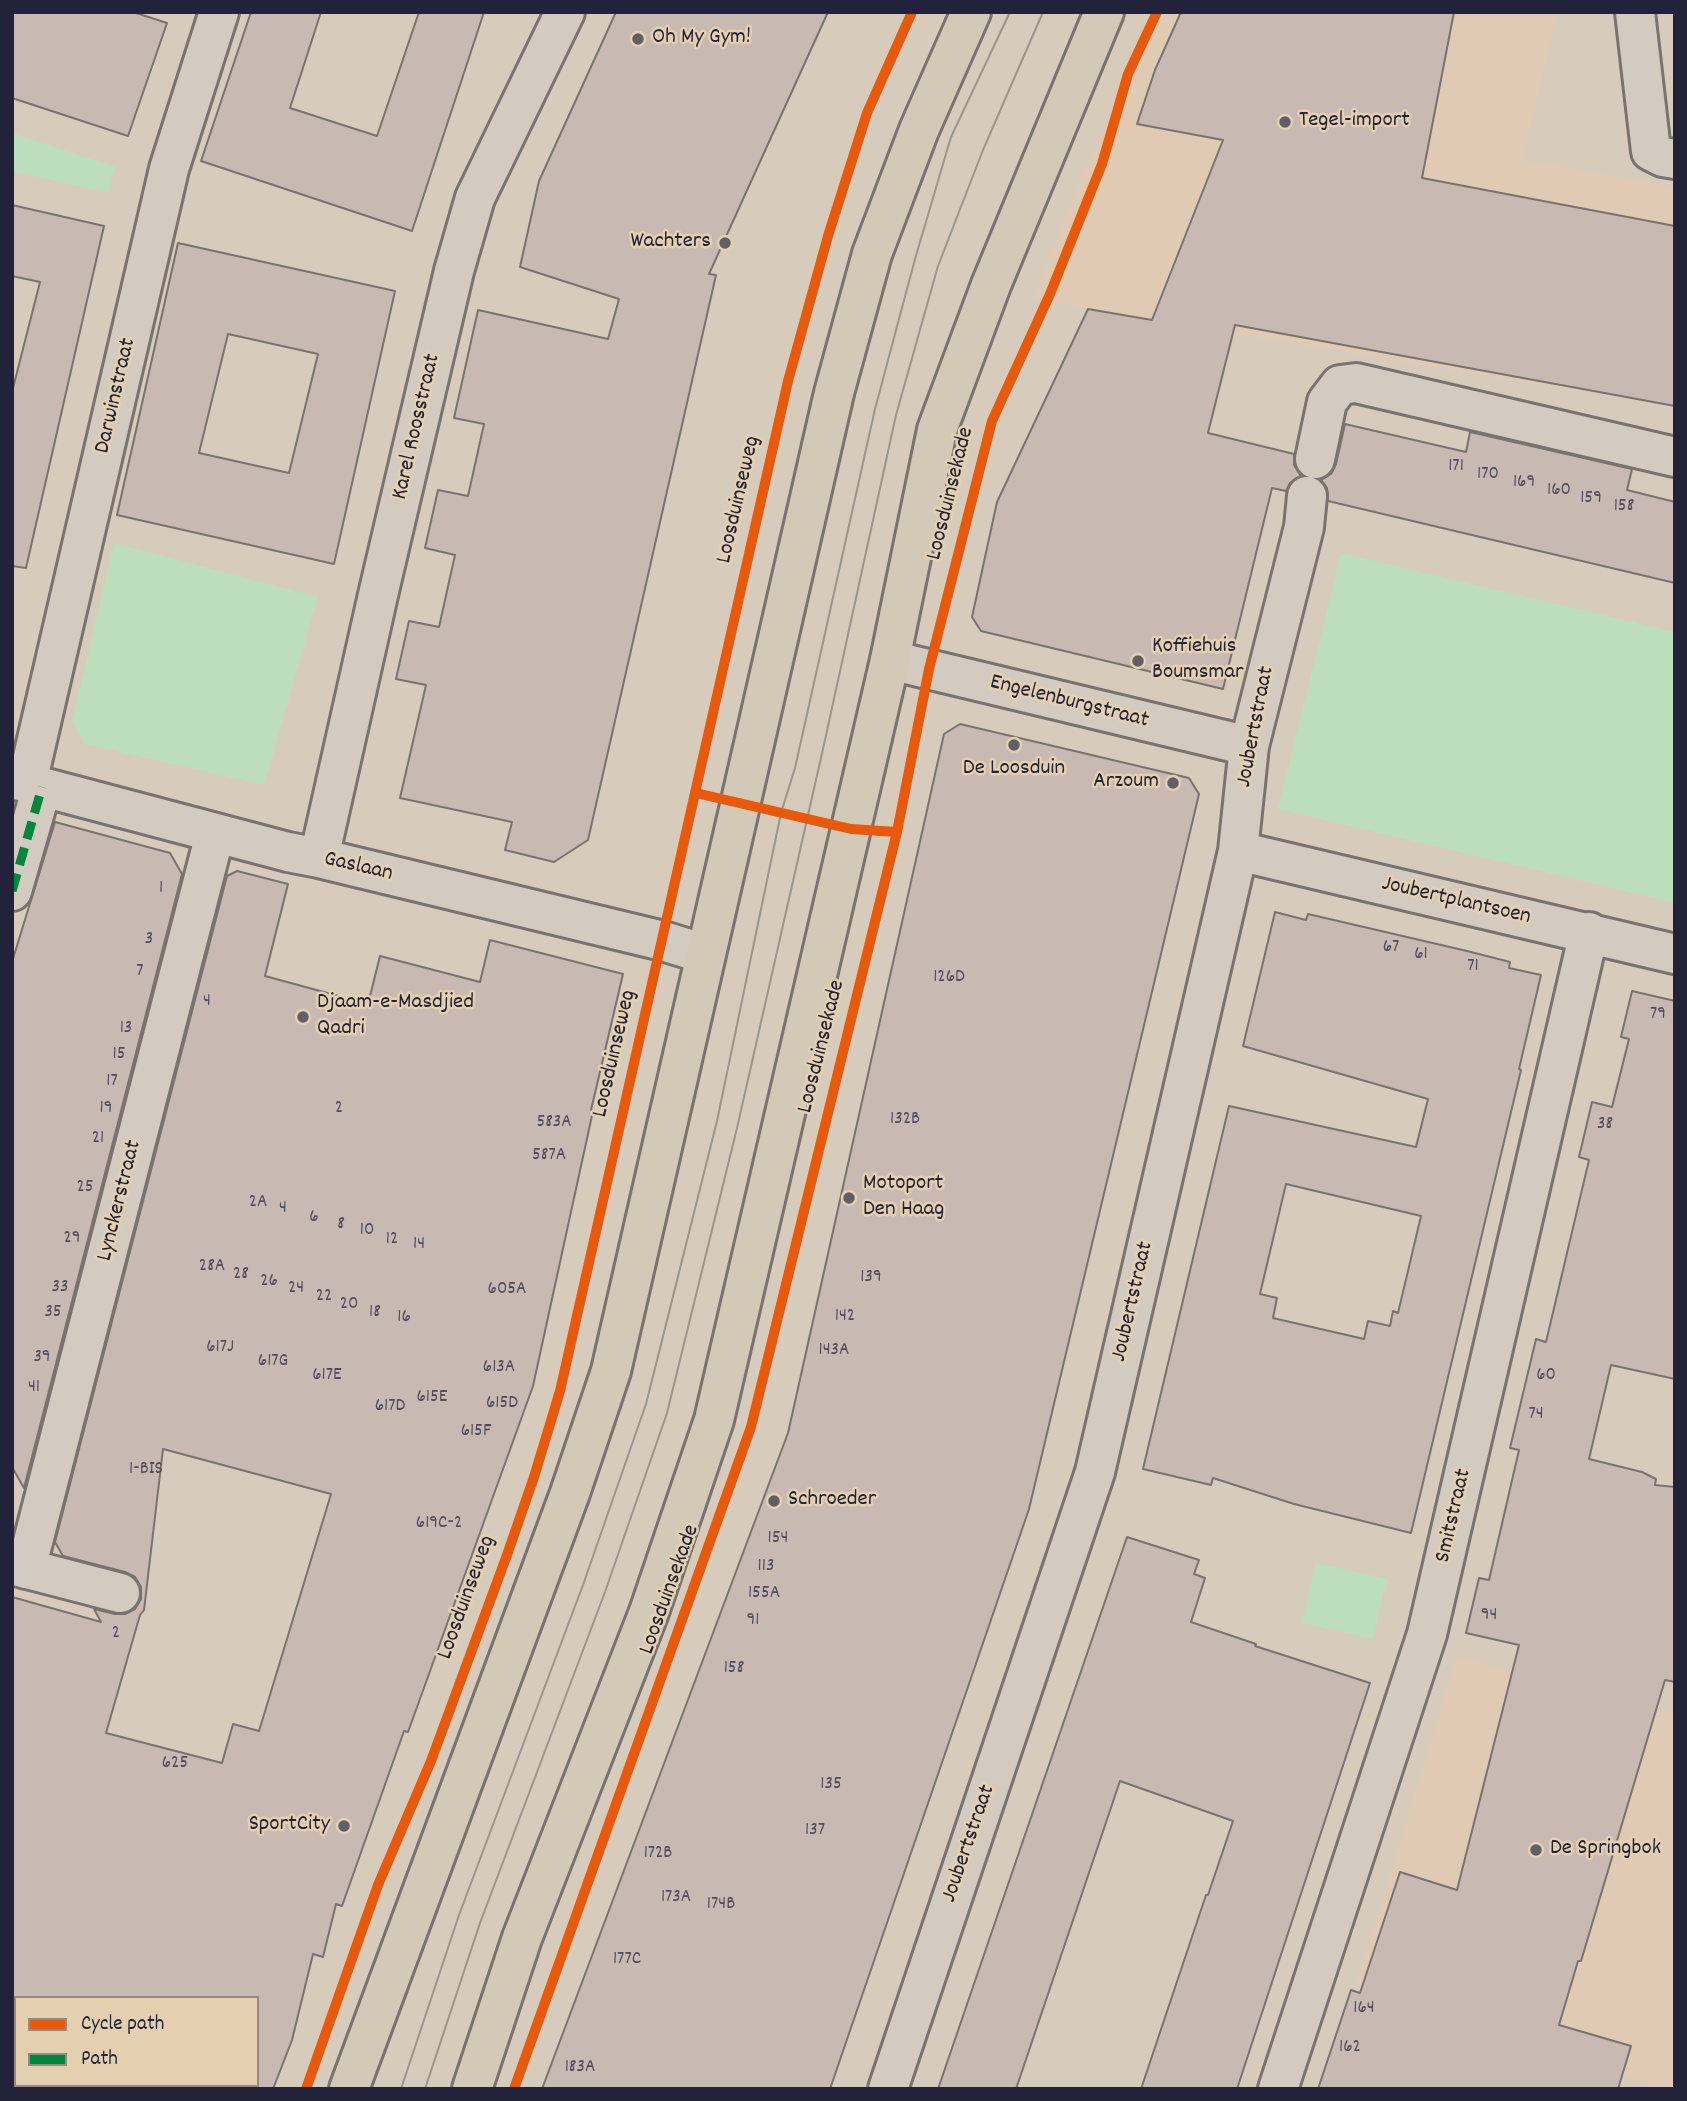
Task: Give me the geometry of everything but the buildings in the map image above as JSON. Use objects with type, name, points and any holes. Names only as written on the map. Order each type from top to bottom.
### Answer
[{"type":"main road","points":[[349,2089],[570,1493],[611,1371],[834,393],[872,254],[919,130],[971,12]]},
{"type":"main road","name":"Loosduinsekade","points":[[472,2089],[522,1938],[649,1612],[714,1420],[890,660],[937,430],[991,285],[1104,12]]},
{"type":"street","name":"Darwinstraat","points":[[12,891],[27,783],[169,169],[219,12]]},
{"type":"street","name":"Karel Roosstraat","points":[[319,858],[454,271],[475,198],[565,12]]},
{"type":"street","points":[[1635,12],[1651,151],[1675,159]]},
{"type":"street","points":[[1315,459],[1327,402],[1340,385],[1356,383],[1675,457]]},
{"type":"street","name":"Joubertstraat","points":[[888,2089],[1095,1472],[1238,851],[1249,746],[1304,527],[1307,496]]},
{"type":"street","name":"Engelenburgstraat","points":[[890,660],[1249,746]]},
{"type":"street","name":"Gaslaan","points":[[27,783],[215,834],[663,941],[705,954]]},
{"type":"street","name":"Lynckerstraat","points":[[19,1567],[215,834]]},
{"type":"street","name":"Joubertplantsoen","points":[[1238,851],[1675,954]]},
{"type":"street","name":"Smitstraat","points":[[1278,2089],[1427,1634],[1589,932]]},
{"type":"street","points":[[19,1567],[120,1593]]},
{"type":"shaded area","points":[[1163,12],[1557,12],[1522,160],[1675,187],[1675,407],[1035,299],[1073,198]]},
{"type":"shaded area","name":"De Springbok","points":[[1457,1657],[1675,1715],[1675,2089],[1665,2089],[1475,2031],[1357,1984]]},
{"type":"green space","points":[[12,133],[115,167],[108,193],[12,171]]},
{"type":"green space","points":[[114,543],[318,597],[264,785],[85,744],[72,722]]},
{"type":"green space","points":[[1341,553],[1675,632],[1675,903],[1278,809]]},
{"type":"green space","points":[[1316,1563],[1387,1579],[1373,1639],[1302,1623]]},
{"type":"tram line","points":[[401,2089],[459,1915],[583,1585],[646,1404],[717,1121],[781,813],[795,768],[875,409],[951,137],[1010,12]]},
{"type":"tram line","points":[[425,2089],[480,1923],[605,1592],[667,1413],[737,1128],[896,415],[938,266],[983,150],[1043,12]]},
{"type":"marked path","points":[[12,891],[42,787]]},
{"type":"cycle path","name":"Loosduinseweg","points":[[306,2089],[378,1885],[431,1761],[507,1555],[560,1391],[788,381],[828,236],[867,113],[912,12]]},
{"type":"cycle path","points":[[514,2089],[751,1427],[897,832],[929,669],[992,421],[1050,294],[1102,164],[1128,74],[1157,12]]},
{"type":"cycle path","points":[[696,793],[851,829],[897,832]]},
{"type":"place","name":"Oh My Gym!","points":[[638,39]]},
{"type":"place","name":"Tegel-import","points":[[1285,122]]},
{"type":"place","name":"Wachters","points":[[725,243]]},
{"type":"place","name":"Koffiehuis Boumsmar","points":[[1138,661]]},
{"type":"place","name":"De Loosduin","points":[[1014,745]]},
{"type":"place","name":"Arzoum","points":[[1173,783]]},
{"type":"place","name":"Djaam-e-Masdjied Qadri","points":[[303,1017]]},
{"type":"place","name":"Motoport Den Haag","points":[[849,1198]]},
{"type":"place","name":"Schroeder","points":[[774,1501]]},
{"type":"place","name":"SportCity","points":[[344,1826]]},
{"type":"place","name":"De Springbok","points":[[1536,1850]]}]
